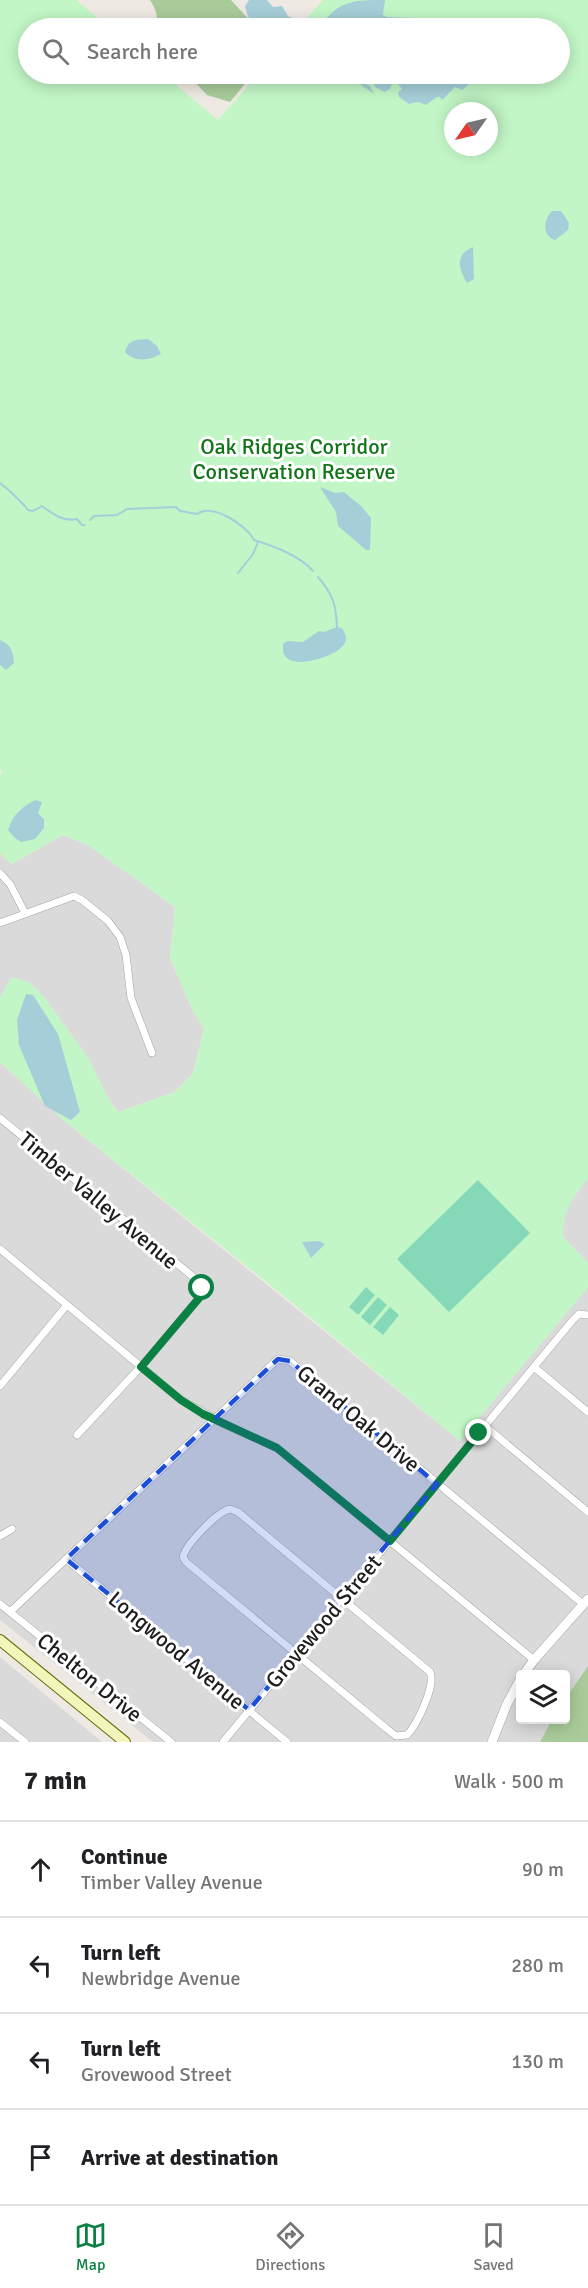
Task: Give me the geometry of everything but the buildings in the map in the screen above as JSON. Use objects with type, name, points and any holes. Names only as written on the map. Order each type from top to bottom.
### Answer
[{"type":"main road","points":[[0,1640],[125,1742]]},
{"type":"street","points":[[0,873],[10,884],[25,913]]},
{"type":"street","points":[[0,923],[74,896],[108,921],[124,946],[131,998],[152,1053]]},
{"type":"street","name":"Timber Valley Avenue","points":[[0,1118],[200,1284],[202,1288],[200,1297],[141,1367]]},
{"type":"street","points":[[0,1249],[181,1400],[214,1419],[277,1448],[534,1660]]},
{"type":"street","points":[[0,1386],[67,1305]]},
{"type":"street","name":"Grovewood Street","points":[[223,1742],[579,1314],[588,1315]]},
{"type":"street","name":"Grand Oak Drive","points":[[10,1612],[278,1359],[290,1361],[437,1484],[586,1601]]},
{"type":"street","points":[[77,1435],[141,1367]]},
{"type":"street","points":[[534,1368],[588,1412]]},
{"type":"street","points":[[484,1426],[588,1512]]},
{"type":"street","points":[[234,1510],[342,1599],[430,1672],[433,1679],[432,1684],[412,1729],[406,1735],[396,1736],[189,1565],[183,1557],[186,1548],[223,1511],[234,1510]]},
{"type":"street","points":[[0,1536],[12,1529]]},
{"type":"street","name":"Longwood Avenue","points":[[66,1559],[287,1742]]},
{"type":"street","points":[[527,1670],[586,1601]]},
{"type":"street","name":"Chelton Drive","points":[[0,1604],[171,1742]]},
{"type":"street","points":[[492,1742],[504,1710],[516,1688]]},
{"type":"street","points":[[0,1722],[25,1742]]},
{"type":"highlighted area","points":[[278,1359],[290,1361],[437,1484],[249,1710],[66,1559]]},
{"type":"shaded area","points":[[63,835],[88,845],[175,907],[170,958],[193,1011],[204,1029],[193,1073],[175,1092],[118,1112],[109,1100],[89,1059],[44,997],[30,983],[12,977],[0,997],[0,853],[12,864]]},
{"type":"shaded area","points":[[0,1062],[62,1119],[460,1441],[588,1287],[588,1742],[153,1742],[0,1620]]},
{"type":"shaded area","points":[[588,1178],[588,1263],[563,1237],[563,1223],[568,1205]]},
{"type":"shaded area","points":[[0,1657],[102,1742],[0,1742]]},
{"type":"green space","name":"Oak Ridges Corridor Conservation Reserve","points":[[0,0],[76,0],[98,18],[18,18],[18,84],[175,84],[218,120],[250,84],[570,84],[570,18],[307,18],[323,0],[588,0],[588,1178],[577,1192],[567,1212],[563,1237],[588,1263],[588,1287],[460,1441],[280,1293],[62,1119],[0,1062],[0,997],[12,977],[30,983],[44,997],[89,1059],[109,1100],[118,1112],[175,1092],[193,1073],[204,1029],[193,1011],[170,958],[175,907],[88,845],[63,835],[11,864],[0,853],[0,776],[2,771],[0,769]]},
{"type":"green space","points":[[150,0],[231,0],[248,18],[157,18]]},
{"type":"green space","points":[[197,84],[245,84],[230,102],[207,95]]},
{"type":"green space","points":[[478,1180],[530,1233],[449,1312],[397,1259]]},
{"type":"green space","points":[[366,1287],[375,1295],[358,1315],[349,1307]]},
{"type":"green space","points":[[378,1297],[387,1305],[370,1325],[361,1317]]},
{"type":"green space","points":[[390,1307],[399,1315],[383,1335],[373,1327]]},
{"type":"green space","points":[[588,1666],[588,1742],[540,1742],[550,1724],[570,1724],[570,1692]]},
{"type":"water","points":[[249,0],[267,0],[273,7],[282,6],[288,16],[292,18],[250,18],[245,6]]},
{"type":"water","points":[[364,0],[385,0],[383,15],[412,18],[326,18],[341,6]]},
{"type":"water","points":[[375,84],[392,84],[390,89],[384,92],[374,86]]},
{"type":"water","points":[[398,84],[469,84],[462,90],[455,87],[442,100],[437,97],[426,105],[418,102],[409,104],[399,97],[398,92],[402,89]]},
{"type":"water","points":[[361,85],[370,86],[374,94]]},
{"type":"water","points":[[552,211],[561,211],[569,223],[568,230],[555,240],[548,235],[545,227]]},
{"type":"water","points":[[473,247],[474,279],[467,283],[460,263],[463,254]]},
{"type":"water","points":[[148,339],[157,346],[161,354],[142,359],[133,358],[125,352],[133,341]]},
{"type":"water","points":[[320,487],[335,493],[344,492],[371,518],[370,550],[366,550],[338,526],[336,512]]},
{"type":"water","points":[[337,627],[342,628],[346,637],[345,643],[332,654],[314,660],[296,662],[288,659],[283,653],[283,644],[287,641],[303,642],[319,631],[324,632]]},
{"type":"water","points":[[0,640],[9,646],[13,655],[14,663],[6,670],[0,665]]},
{"type":"water","points":[[35,800],[42,802],[38,813],[44,819],[44,828],[35,839],[21,842],[8,830],[18,812]]},
{"type":"water","points":[[26,994],[33,995],[58,1034],[80,1112],[71,1120],[45,1106],[19,1045],[17,1020]]},
{"type":"water","points":[[319,1241],[325,1244],[311,1258],[302,1242]]},
{"type":"waterway","points":[[0,483],[28,510],[33,511],[42,506],[58,517],[77,519],[85,525]]},
{"type":"waterway","points":[[90,520],[94,516],[117,515],[127,509],[176,507],[180,511],[197,514],[212,511],[237,522],[254,540],[293,556],[313,571]]},
{"type":"waterway","points":[[238,573],[253,554],[258,542]]},
{"type":"waterway","points":[[318,577],[333,600],[337,627]]},
{"type":"route","points":[[202,1288],[200,1297],[141,1367],[181,1400],[203,1414],[277,1448],[390,1541],[479,1433]]}]
